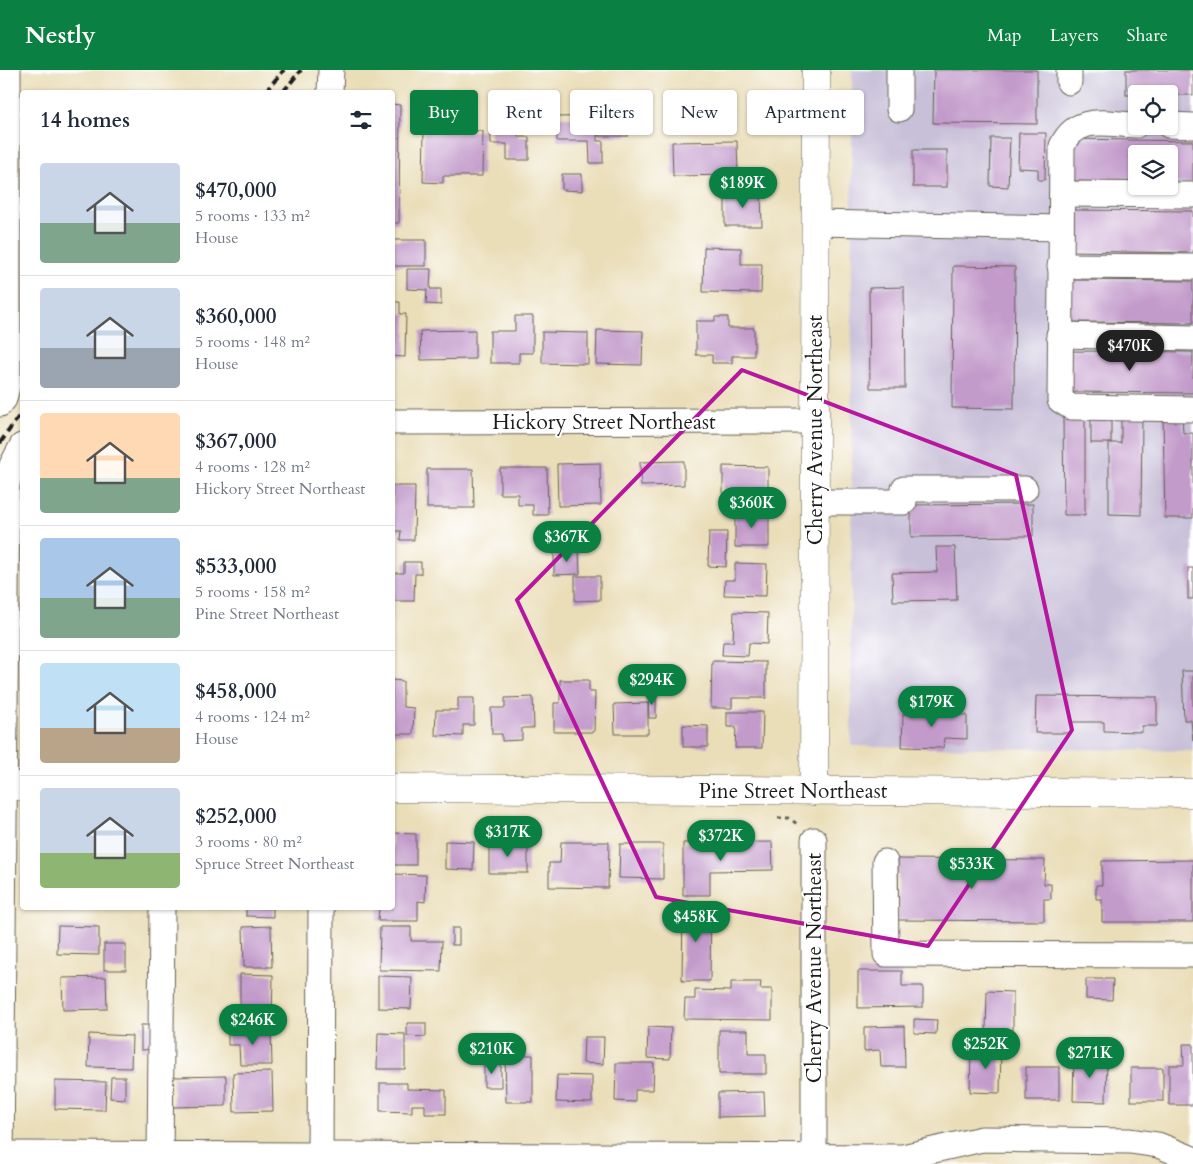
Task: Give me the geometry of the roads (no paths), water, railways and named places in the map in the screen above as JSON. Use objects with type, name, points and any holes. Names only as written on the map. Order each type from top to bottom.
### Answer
[{"type":"main road","name":"Cherry Avenue Northeast","points":[[814,791],[816,70]]},
{"type":"main road","name":"Pine Street Northeast","points":[[395,788],[1193,793]]},
{"type":"street","points":[[0,404],[4,399],[8,383],[8,70]]},
{"type":"street","points":[[330,70],[330,90]]},
{"type":"street","points":[[899,70],[899,109]]},
{"type":"street","points":[[1128,125],[1081,124],[1068,133],[1062,146],[1059,335],[1060,400],[1071,407],[1193,409]]},
{"type":"street","points":[[1178,125],[1193,126]]},
{"type":"street","points":[[1062,194],[1193,195]]},
{"type":"street","points":[[816,224],[1061,228]]},
{"type":"street","points":[[1060,266],[1193,267]]},
{"type":"street","points":[[1059,335],[1193,338]]},
{"type":"street","name":"Hickory Street Northeast","points":[[395,422],[815,421]]},
{"type":"street","points":[[20,450],[12,465],[7,484],[8,786],[1,1158],[814,1161],[903,1157],[982,1139],[1130,1141],[1158,1145],[1193,1159]]},
{"type":"street","points":[[815,502],[904,502],[904,489],[1025,489]]},
{"type":"street","name":"Cherry Avenue Northeast","points":[[814,840],[814,1161]]},
{"type":"street","points":[[885,862],[886,954],[1193,955]]},
{"type":"street","points":[[160,1160],[162,910]]},
{"type":"street","points":[[320,1160],[321,910]]},
{"type":"railway","points":[[267,90],[284,70]]},
{"type":"railway","points":[[285,90],[301,70]]},
{"type":"railway","points":[[0,443],[20,415]]}]
